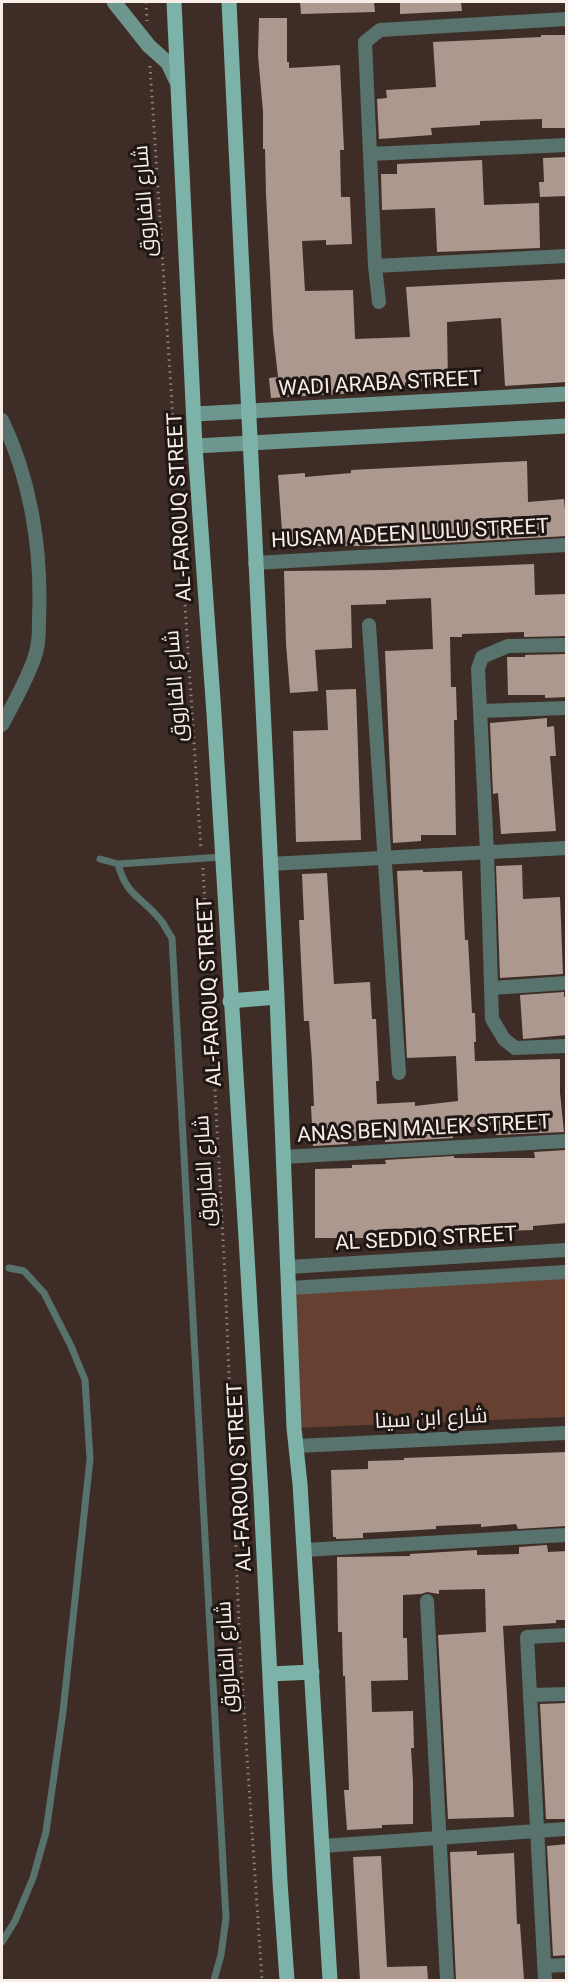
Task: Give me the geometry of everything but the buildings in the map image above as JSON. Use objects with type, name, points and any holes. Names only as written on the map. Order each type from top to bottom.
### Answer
[{"type":"main road","points":[[114,2],[149,46],[168,63],[176,80]]},
{"type":"main road","name":"AL-FAROUQ STREET","points":[[174,2],[195,446],[261,1495],[280,1882],[288,1980]]},
{"type":"main road","points":[[229,2],[277,997],[294,1428],[312,1672],[330,1980]]},
{"type":"main road","name":"WADI ARABA STREET","points":[[195,414],[567,394]]},
{"type":"main road","points":[[195,446],[567,426]]},
{"type":"main road","points":[[230,1001],[277,997]]},
{"type":"main road","points":[[270,1674],[312,1672]]},
{"type":"street","points":[[379,302],[375,266],[365,42],[380,30],[567,19]]},
{"type":"street","points":[[370,154],[567,145]]},
{"type":"street","points":[[375,266],[567,256]]},
{"type":"street","points":[[2,420],[13,445],[27,493],[35,542],[40,602],[35,659],[2,725]]},
{"type":"street","name":"HUSAM ADEEN LULU STREET","points":[[255,563],[567,545]]},
{"type":"street","points":[[369,625],[399,1073]]},
{"type":"street","points":[[567,645],[508,646],[482,657],[478,669],[488,852],[492,1019],[504,1039],[515,1048],[567,1046]]},
{"type":"street","points":[[480,711],[567,708]]},
{"type":"street","points":[[270,864],[567,848]]},
{"type":"street","points":[[492,988],[567,983]]},
{"type":"street","name":"ANAS BEN MALEK STREET","points":[[283,1157],[567,1141]]},
{"type":"street","name":"AL SEDDIQ STREET","points":[[288,1267],[567,1250]]},
{"type":"street","name":"AL SEDDIQ STREET","points":[[289,1288],[567,1272]]},
{"type":"street","name":"شارع ابن سينا","points":[[297,1446],[567,1433]]},
{"type":"street","points":[[304,1550],[567,1535]]},
{"type":"street","points":[[427,1601],[447,1980]]},
{"type":"street","points":[[567,1635],[527,1637],[545,1973],[567,1965]]},
{"type":"street","points":[[531,1695],[567,1694]]},
{"type":"street","points":[[322,1846],[567,1829]]},
{"type":"lane","points":[[100,859],[118,864],[222,857]]},
{"type":"lane","points":[[118,864],[131,893],[159,918],[172,938],[226,1918],[221,1955],[214,1980]]},
{"type":"lane","points":[[2,1942],[15,1922],[33,1878],[46,1832],[63,1712],[90,1459],[85,1380],[71,1346],[44,1293],[24,1271],[9,1268]]},
{"type":"path","name":"شارع الفاروق","points":[[146,2],[202,859],[225,1276],[240,1651],[262,1980]]},
{"type":"shaded area","points":[[566,1272],[566,1417],[294,1428],[289,1288]]}]
